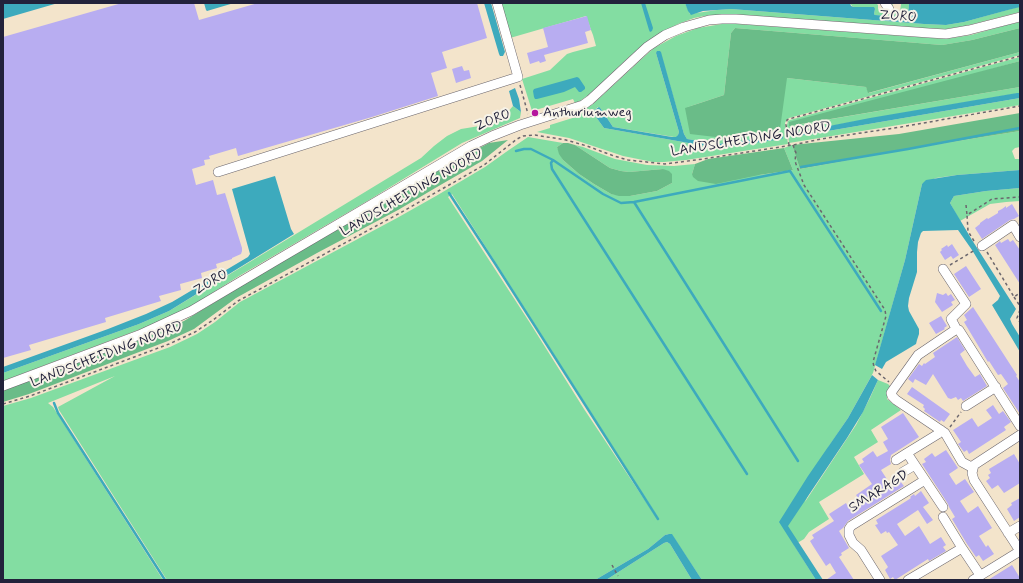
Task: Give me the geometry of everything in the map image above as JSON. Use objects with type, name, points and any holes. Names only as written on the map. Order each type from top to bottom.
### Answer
[{"type":"street","points":[[218,172],[518,77],[497,3]]},
{"type":"street","name":"ZORO","points":[[3,386],[139,335],[191,311],[448,159],[492,136],[530,121],[583,105],[652,44],[674,31],[689,25],[722,19],[736,19],[946,34],[969,30],[1020,17]]},
{"type":"street","points":[[982,246],[1013,225],[1020,237]]},
{"type":"street","points":[[943,269],[966,304],[951,319],[957,330],[961,332],[1020,426]]},
{"type":"street","points":[[957,330],[918,355],[895,387],[892,396],[943,432],[962,462],[973,468]]},
{"type":"street","points":[[966,406],[996,387]]},
{"type":"street","name":"SMARAGD","points":[[896,460],[943,432]]},
{"type":"street","points":[[943,517],[962,548],[976,578],[1020,551],[974,480],[972,473],[974,465],[979,461],[1020,436]]},
{"type":"street","name":"SMARAGD","points":[[908,453],[943,507]]},
{"type":"street","name":"SMARAGD","points":[[903,472],[915,465]]},
{"type":"street","name":"SMARAGD","points":[[880,580],[861,550],[853,543],[849,535],[849,529],[851,526],[925,480]]},
{"type":"street","points":[[1008,533],[1020,526]]},
{"type":"street","points":[[908,580],[962,548]]},
{"type":"path","points":[[789,145],[786,125],[787,120],[789,119],[1020,56]]},
{"type":"path","points":[[518,77],[530,121]]},
{"type":"path","name":"LANDSCHEIDING NOORD","points":[[3,404],[30,396],[169,344],[195,332],[238,300],[400,213],[484,165],[511,143],[523,136],[534,135],[566,140],[628,160],[665,164],[793,145],[1020,106]]},
{"type":"path","points":[[793,145],[796,153],[795,161],[804,185],[885,310],[886,316],[873,362],[876,371],[895,387]]},
{"type":"path","points":[[966,205],[967,215]]},
{"type":"path","points":[[943,269],[982,246]]},
{"type":"path","points":[[1014,297],[1020,306]]},
{"type":"path","points":[[1020,310],[1017,318],[1020,322]]},
{"type":"path","points":[[943,432],[966,406]]},
{"type":"path","points":[[612,565],[618,576]]},
{"type":"green space","points":[[500,3],[685,3],[690,14],[731,9],[946,25],[964,22],[1018,7],[1020,7],[1020,12],[965,26],[946,29],[731,14],[694,18],[678,24],[649,40],[590,94],[580,101],[575,103],[573,99],[532,111],[522,79],[550,70],[567,54],[596,46],[593,35],[586,16],[510,38]]},
{"type":"green space","points":[[850,3],[877,4],[880,11],[900,12],[901,4],[893,3],[909,3],[908,16],[875,15],[875,9],[854,7]]},
{"type":"green space","points":[[1020,22],[1020,28],[972,40],[942,45],[735,28],[731,33],[724,95],[685,108],[787,78],[866,87],[869,93],[1020,52],[1020,55],[789,118],[785,123],[788,144],[686,160],[653,162],[623,156],[569,138],[537,132],[550,128],[550,125],[579,116],[577,111],[593,104],[654,48],[676,36],[698,28],[722,24],[737,24],[946,39],[971,35]],"holes":[[[660,51],[684,134],[687,139],[718,144],[781,135],[783,138],[717,148],[604,128],[593,111],[598,107],[601,109],[613,127],[677,137],[679,132],[656,53]]]},
{"type":"green space","points":[[735,28],[942,45],[972,40],[1020,28],[1020,52],[868,93],[866,87],[787,78],[780,129],[724,138],[690,134],[685,108],[724,95],[731,33]]},
{"type":"green space","points":[[1020,57],[1020,61],[790,126],[1020,87],[1020,93],[793,133],[792,135],[793,137],[1020,98],[1020,105],[789,143],[787,125],[788,121],[790,120]]},
{"type":"green space","points":[[1020,61],[1020,87],[789,126],[789,122]]},
{"type":"green space","points":[[513,106],[521,112],[520,118],[462,143],[174,316],[3,381],[3,373],[139,324],[169,311],[421,158],[447,136],[461,129],[498,123]]},
{"type":"green space","points":[[1020,113],[1020,131],[908,149],[800,169],[792,145],[899,134]]},
{"type":"green space","points":[[1020,131],[1020,147],[1015,148],[1012,151],[1015,159],[1020,159],[1020,170],[936,178],[922,184],[905,260],[873,373],[848,418],[829,446],[805,502],[856,425],[878,380],[888,384],[891,387],[887,395],[887,399],[901,410],[871,430],[878,442],[854,457],[864,474],[819,502],[829,519],[809,532],[804,539],[794,545],[816,580],[702,580],[672,535],[669,534],[665,535],[648,549],[595,580],[167,580],[58,407],[115,376],[48,403],[53,407],[163,580],[3,580],[3,406],[31,398],[170,347],[197,334],[240,302],[436,196],[485,167],[528,137],[563,143],[557,147],[563,160],[579,174],[611,194],[630,196],[657,191],[672,183],[663,169],[629,172],[610,168],[575,145],[615,159],[647,165],[674,166],[695,164],[692,174],[759,175],[793,170],[784,148],[792,145],[800,169],[908,149]],"holes":[[[452,194],[659,519],[658,520],[584,409],[448,197]]]},
{"type":"green space","points":[[508,140],[482,161],[398,210],[236,298],[194,329],[168,341],[29,394],[3,402],[3,389],[94,357],[184,321],[277,264],[460,158],[489,143]]},
{"type":"green space","points":[[563,143],[575,145],[610,168],[621,171],[629,172],[663,169],[669,171],[672,174],[672,183],[657,191],[630,196],[611,194],[579,174],[563,160],[557,147]]},
{"type":"green space","points":[[784,148],[793,170],[716,184],[698,181],[692,174],[695,164],[708,159]]},
{"type":"green space","points":[[1020,188],[1020,201],[990,204],[960,221],[950,203],[954,196]]},
{"type":"green space","points":[[667,542],[670,544],[692,580],[606,580],[664,543]]},
{"type":"water","points":[[3,3],[58,3],[3,19]]},
{"type":"water","points":[[204,3],[234,3],[207,11]]},
{"type":"water","points":[[484,3],[491,3],[505,52],[503,56],[500,56],[499,54]]},
{"type":"water","points":[[641,3],[645,3],[653,28],[650,32],[649,30]]},
{"type":"water","points":[[685,3],[850,3],[851,6],[854,7],[874,7],[875,15],[904,17],[908,16],[909,3],[1020,3],[1020,7],[964,22],[946,25],[731,9],[703,11],[691,15]]},
{"type":"water","points":[[657,51],[661,52],[684,134],[687,139],[718,144],[781,135],[783,135],[783,138],[717,148],[604,128],[593,113],[593,111],[599,107],[613,127],[672,137],[676,137],[678,135],[679,132],[656,53]]},
{"type":"water","points":[[577,77],[585,87],[585,89],[581,92],[579,92],[575,87],[564,92],[537,99],[534,97],[534,89]]},
{"type":"water","points":[[515,88],[519,99],[521,112],[513,106],[509,91]]},
{"type":"water","points":[[1020,93],[1020,98],[793,137],[792,135],[793,133],[870,118]]},
{"type":"water","points":[[1020,170],[1020,188],[954,196],[950,203],[1016,309],[1010,319],[1020,337],[1020,352],[992,305],[1000,296],[958,230],[923,231],[918,242],[917,272],[908,306],[909,311],[919,329],[916,344],[886,362],[882,369],[875,365],[905,260],[922,184],[926,180],[957,175]]},
{"type":"water","points":[[275,176],[291,229],[294,234],[169,311],[139,324],[3,373],[3,367],[108,329],[172,302],[248,257],[250,254],[232,189]]},
{"type":"water","points":[[872,375],[878,380],[863,412],[788,526],[823,580],[816,580],[779,522],[808,476],[848,418]]},
{"type":"water","points":[[672,534],[702,580],[692,580],[670,544],[667,542],[606,580],[595,580],[648,549],[665,535]]},
{"type":"building","points":[[122,3],[194,3],[199,20],[258,3],[477,3],[487,38],[442,52],[447,68],[431,73],[438,96],[238,156],[236,148],[209,156],[210,159],[204,160],[205,165],[192,169],[196,185],[213,180],[217,195],[225,193],[242,248],[241,254],[232,259],[216,264],[217,268],[201,273],[202,278],[180,284],[181,290],[159,296],[161,301],[105,318],[106,322],[29,345],[31,350],[3,358],[3,37]]},
{"type":"building","points":[[587,16],[591,30],[585,32],[588,43],[544,55],[546,61],[540,63],[539,61],[530,64],[527,53],[548,47],[543,28]]},
{"type":"building","points":[[462,66],[464,71],[469,70],[471,78],[456,83],[452,69]]},
{"type":"building","points":[[1012,204],[1019,216],[1010,220],[982,239],[975,228],[987,218],[988,219],[1006,206],[1006,208]]},
{"type":"building","points":[[1008,239],[1010,242],[1013,240],[1020,250],[1020,284],[995,245],[1000,241],[1001,243]]},
{"type":"building","points":[[952,244],[959,255],[953,259],[951,256],[945,260],[940,252],[942,250],[941,249]]},
{"type":"building","points":[[966,266],[981,289],[969,297],[954,274]]},
{"type":"building","points":[[937,293],[943,295],[946,293],[948,296],[951,294],[955,300],[951,302],[953,305],[942,312],[935,302]]},
{"type":"building","points":[[973,307],[1017,375],[1016,376],[1020,382],[1020,414],[1003,388],[1008,384],[1001,374],[998,375],[989,361],[988,362],[964,322],[967,320],[964,315]]},
{"type":"building","points":[[941,316],[947,326],[944,328],[945,329],[936,334],[929,323]]},
{"type":"building","points":[[957,337],[965,350],[960,354],[967,366],[975,377],[980,374],[987,386],[963,401],[961,398],[958,400],[956,397],[951,399],[948,398],[933,374],[926,385],[915,379],[913,383],[908,379],[919,364],[922,366],[924,363],[925,364],[935,357],[933,353]]},
{"type":"building","points":[[912,387],[950,414],[944,422],[941,420],[940,422],[924,411],[924,405],[907,394]]},
{"type":"building","points":[[993,405],[999,414],[1003,411],[1011,422],[1004,427],[1006,430],[969,454],[967,450],[964,452],[958,444],[961,442],[953,430],[972,418],[978,427],[992,418],[986,410]]},
{"type":"building","points":[[903,413],[919,437],[891,455],[891,464],[881,470],[892,487],[900,481],[904,486],[848,521],[839,531],[849,548],[841,553],[842,555],[839,557],[854,580],[826,580],[836,573],[830,563],[826,566],[813,546],[810,541],[814,538],[812,535],[834,521],[829,514],[846,503],[847,505],[858,498],[856,495],[872,484],[859,465],[864,462],[862,459],[873,451],[877,457],[888,451],[883,442],[888,439],[881,427]]},
{"type":"building","points":[[946,450],[958,468],[949,474],[956,485],[965,479],[974,492],[960,501],[968,513],[978,506],[992,528],[979,536],[986,547],[988,545],[994,554],[983,561],[979,555],[976,557],[967,544],[952,519],[955,517],[948,504],[922,464],[926,462],[924,459],[932,453],[935,457]]},
{"type":"building","points":[[1014,454],[1020,464],[1020,483],[1004,493],[998,485],[992,489],[986,481],[990,478],[988,475],[991,473],[989,469]]},
{"type":"building","points":[[921,491],[929,503],[923,507],[933,520],[927,524],[918,510],[897,524],[905,536],[919,526],[930,544],[941,537],[946,545],[943,547],[946,551],[929,561],[928,559],[895,580],[893,577],[890,579],[885,570],[888,567],[881,556],[898,545],[889,532],[887,533],[886,531],[881,534],[875,525],[878,524],[876,520],[911,498],[910,497],[914,494],[915,496]]},
{"type":"building","points":[[1020,498],[1020,517],[1014,521],[1007,509],[1012,505],[1011,503]]},
{"type":"building","points":[[1012,565],[1020,580],[988,580]]},
{"type":"waterway","points":[[801,167],[1020,128]]},
{"type":"waterway","points":[[516,151],[531,149],[553,160],[603,194],[621,203],[634,202],[790,171],[881,311]]},
{"type":"waterway","points":[[553,160],[551,163],[552,169],[747,474]]},
{"type":"waterway","points":[[449,193],[658,519]]},
{"type":"waterway","points":[[634,202],[798,461]]},
{"type":"waterway","points":[[54,403],[58,413],[165,580]]},
{"type":"place","name":"Anthuriumweg","points":[[535,113]]}]
